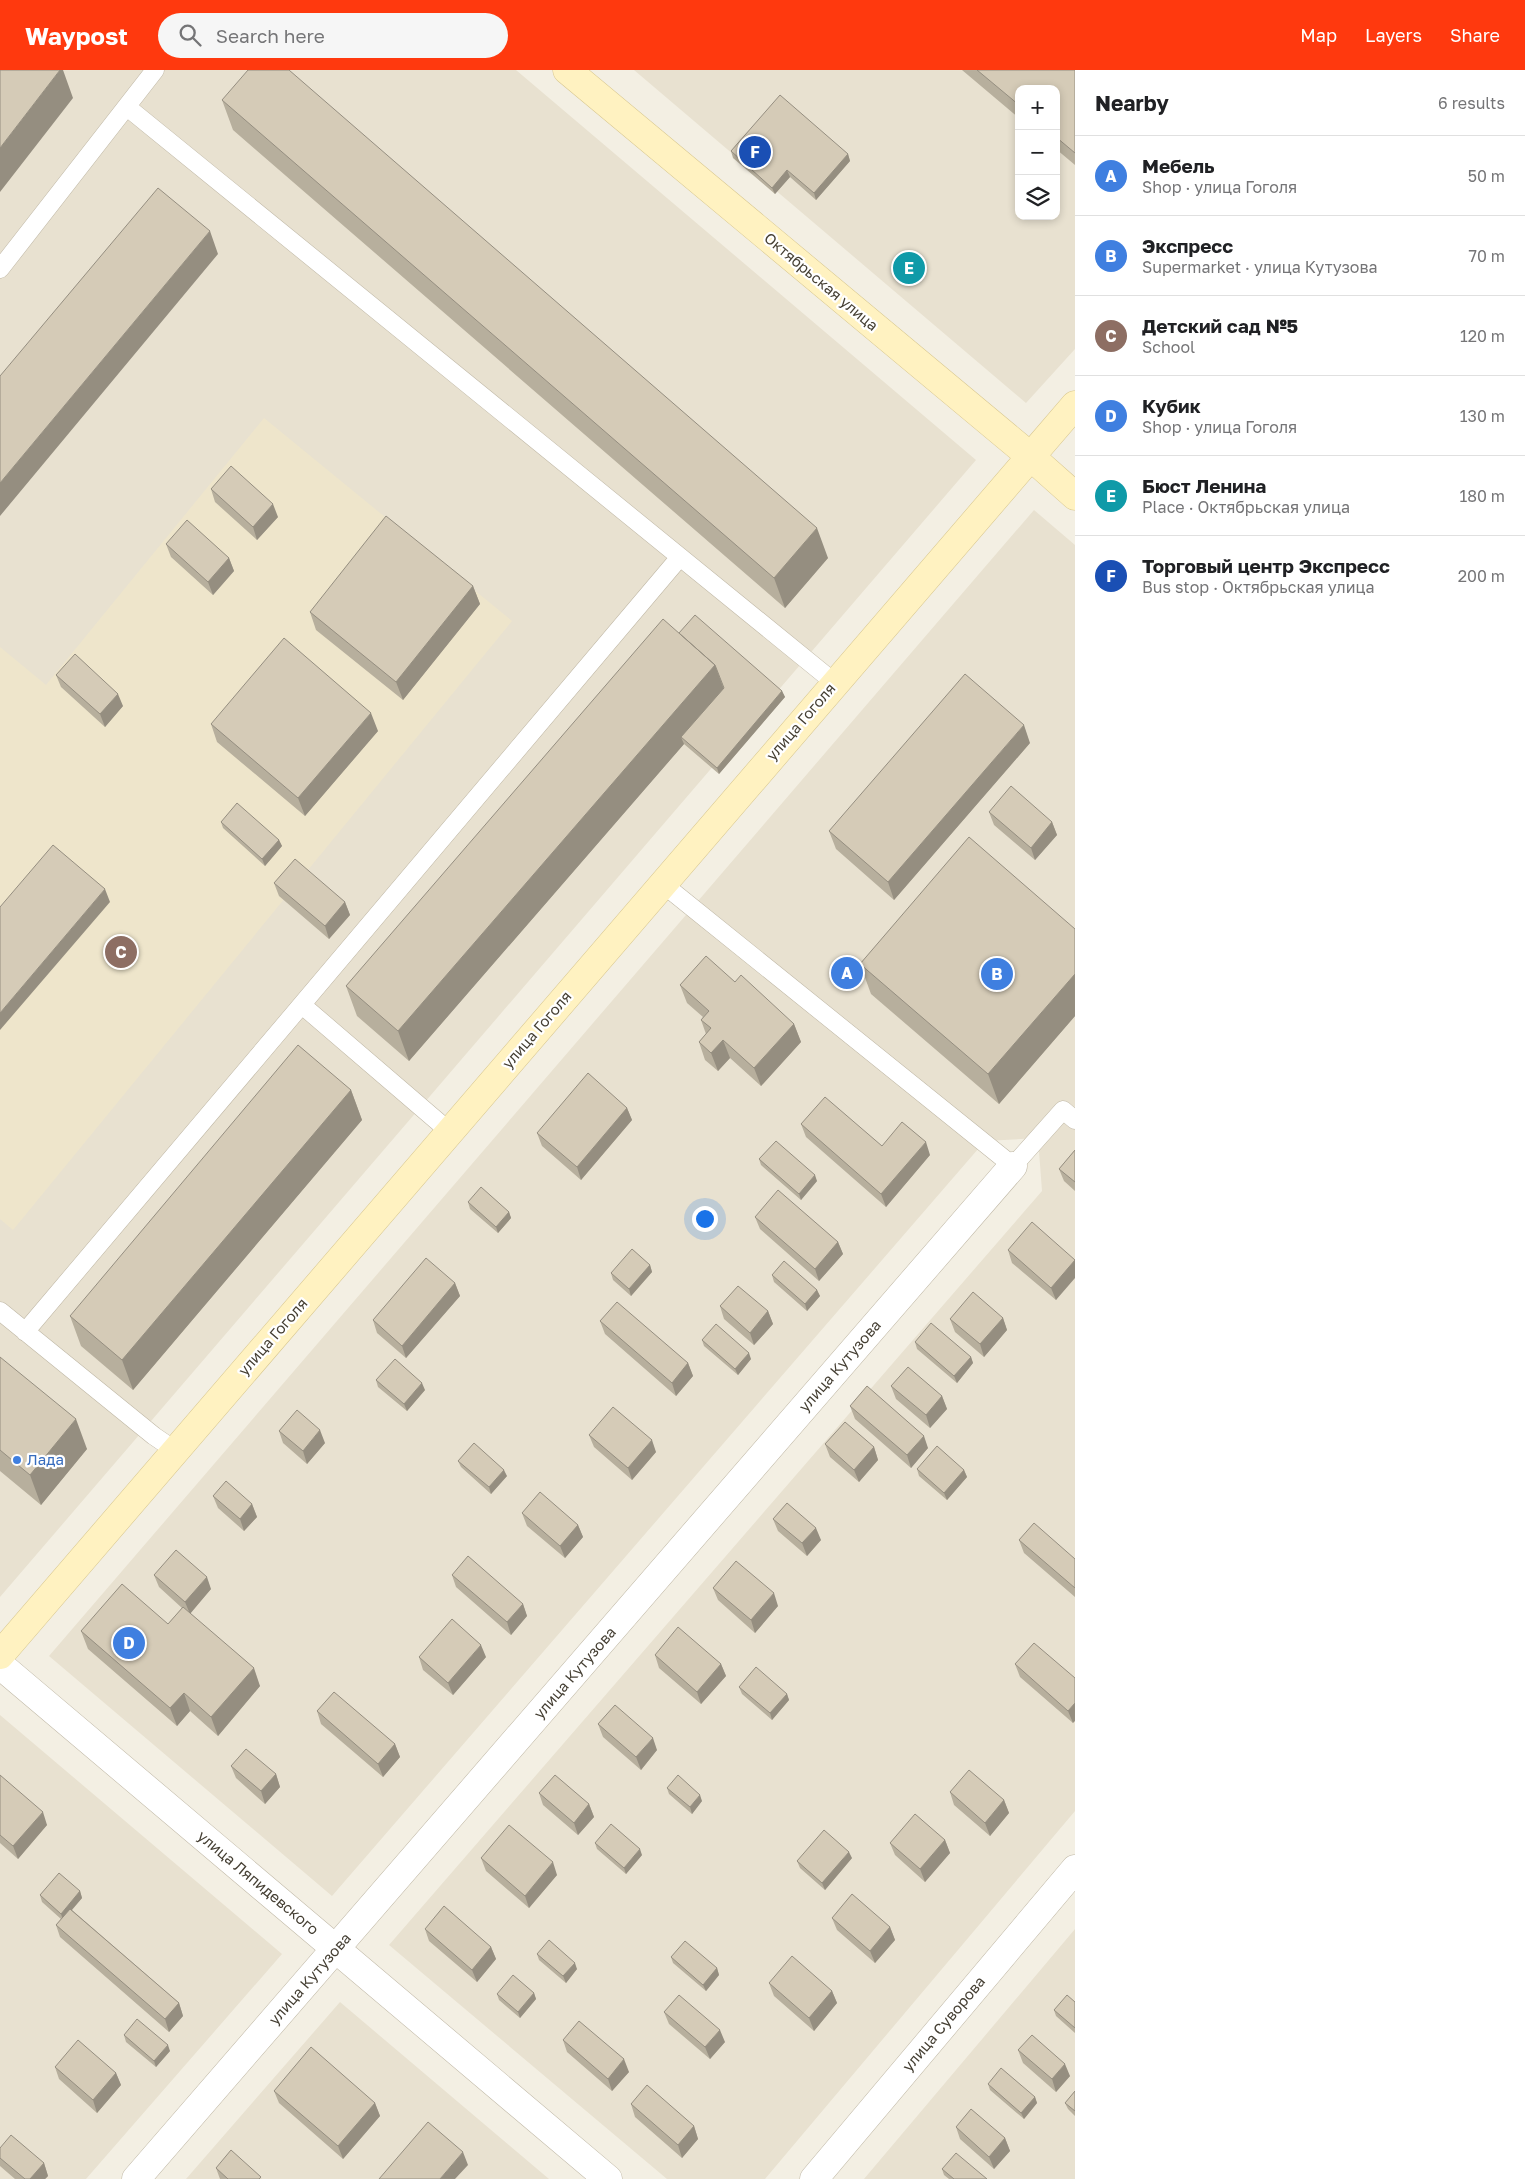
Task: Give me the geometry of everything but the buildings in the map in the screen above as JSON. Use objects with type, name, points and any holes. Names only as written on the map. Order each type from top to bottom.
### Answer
[{"type":"main road","name":"Октябрьская улица","points":[[566,70],[1030,456],[1075,496]]},
{"type":"main road","name":"улица Гоголя","points":[[0,1655],[1075,405]]},
{"type":"street","name":"улица Кутузова","points":[[136,2179],[1013,1166]]},
{"type":"street","name":"улица Ляпидевского","points":[[0,1665],[608,2179]]},
{"type":"street","name":"улица Суворова","points":[[814,2179],[1075,1869]]},
{"type":"lane","points":[[0,269],[155,70]]},
{"type":"lane","points":[[127,107],[835,683]]},
{"type":"lane","points":[[26,1332],[680,557]]},
{"type":"lane","points":[[663,884],[1013,1166],[1063,1110],[1075,1120]]},
{"type":"lane","points":[[302,1004],[450,1132]]},
{"type":"lane","points":[[0,1311],[154,1436],[176,1451]]},
{"type":"shaded area","points":[[0,70],[516,70],[976,460],[0,1597]]},
{"type":"shaded area","points":[[634,70],[1075,70],[1075,349],[1026,403]]},
{"type":"shaded area","points":[[264,418],[512,621],[13,1230],[0,1219],[0,647],[46,685]]},
{"type":"shaded area","points":[[1034,510],[1075,545],[1075,1811],[765,2179],[667,2179],[389,1945],[1042,1191],[1038,1138],[985,1141],[332,1896],[49,1656]]},
{"type":"shaded area","points":[[0,1715],[282,1954],[86,2179],[0,2179]]},
{"type":"shaded area","points":[[1075,1929],[1075,2179],[864,2179]]},
{"type":"shaded area","points":[[340,2002],[549,2179],[186,2179]]},
{"type":"place","name":"Торговый центр Экспресс","points":[[755,152]]},
{"type":"place","name":"Бюст Ленина","points":[[909,268]]},
{"type":"place","name":"Детский сад №5","points":[[121,952]]},
{"type":"place","name":"Мебель","points":[[847,973]]},
{"type":"place","name":"Экспресс","points":[[997,974]]},
{"type":"place","name":"Лада","points":[[17,1460]]},
{"type":"place","name":"Кубик","points":[[129,1643]]}]
